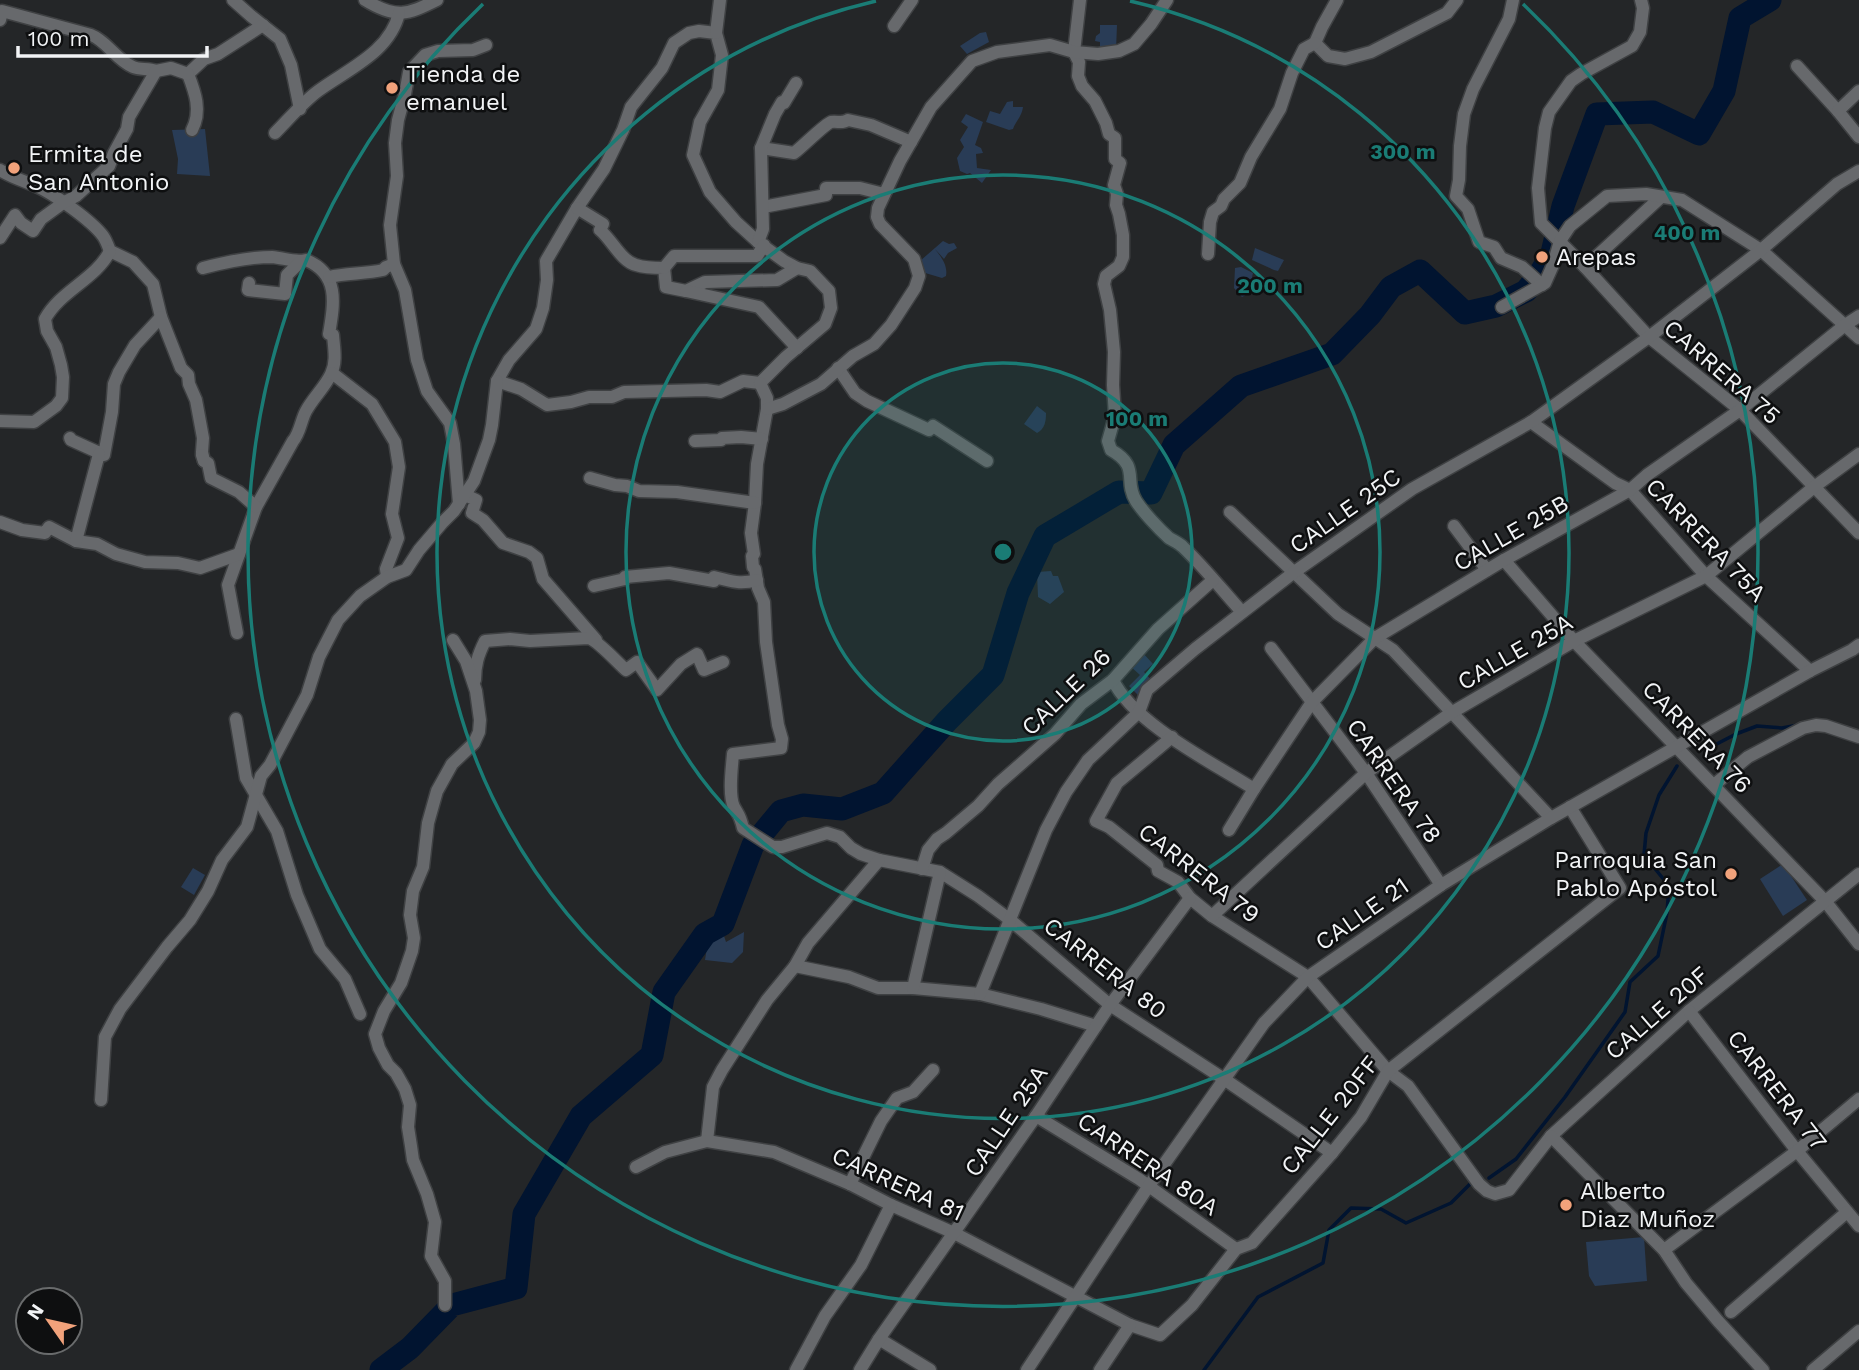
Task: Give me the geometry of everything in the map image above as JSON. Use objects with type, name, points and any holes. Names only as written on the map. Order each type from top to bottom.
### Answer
[{"type":"street","points":[[233,0],[280,39],[292,65],[300,108]]},
{"type":"street","points":[[366,0],[377,7],[399,13],[413,13],[437,0]]},
{"type":"street","points":[[719,0],[716,33],[722,55],[718,90],[699,122],[693,155],[710,192],[736,222],[784,261],[810,271],[829,291],[831,308],[825,324],[760,383]]},
{"type":"street","points":[[894,26],[912,0]]},
{"type":"street","points":[[1080,0],[1074,52],[1079,62],[1078,76],[1082,86],[1095,101],[1109,134],[1115,138],[1115,159],[1120,163],[1114,185],[1123,235],[1123,257],[1119,266],[1106,276],[1104,284],[1110,310],[1114,352],[1112,385],[1115,416],[1108,440],[1111,450],[1128,464],[1136,500],[1162,531],[1181,545],[1242,612]]},
{"type":"street","points":[[767,409],[783,404],[821,384],[853,356],[874,344],[891,326],[915,288],[919,276],[914,259],[880,224],[877,217],[878,208],[931,107],[972,61],[997,52],[1050,44],[1074,52],[1098,54],[1119,51],[1134,44],[1167,0]]},
{"type":"street","points":[[1209,254],[1213,212],[1240,183],[1251,157],[1280,109],[1292,73],[1304,49],[1315,43],[1337,0]]},
{"type":"street","points":[[1315,43],[1328,55],[1345,59],[1371,52],[1447,13],[1457,0]]},
{"type":"street","points":[[1513,0],[1509,19],[1473,89],[1464,114],[1456,196],[1468,209],[1479,242],[1494,247],[1501,258],[1522,267],[1538,281],[1545,282],[1560,241],[1570,226],[1607,196],[1646,194],[1682,200],[1760,250],[1859,338]]},
{"type":"street","name":"CARRERA 75","points":[[1641,0],[1643,8],[1640,32],[1633,46],[1572,80],[1549,112],[1538,188],[1541,223],[1649,337],[1740,410],[1859,533]]},
{"type":"street","points":[[0,20],[2,12],[91,35],[133,67],[156,71],[171,68],[188,74],[197,103],[197,121],[192,130]]},
{"type":"street","points":[[275,133],[317,92],[380,48],[396,27],[399,13]]},
{"type":"street","points":[[188,74],[204,59],[218,54],[263,25]]},
{"type":"street","points":[[101,1100],[105,1037],[120,1009],[190,920],[208,891],[222,860],[247,827],[261,776],[270,765],[307,695],[319,657],[338,620],[360,596],[387,577],[406,570],[474,481],[489,440],[497,381],[509,360],[536,329],[543,308],[547,280],[546,261],[604,169],[631,107],[662,68],[674,43],[689,33],[716,33]]},
{"type":"street","points":[[462,500],[450,422],[428,391],[417,360],[405,290],[394,264],[390,225],[397,176],[398,120],[409,72],[425,55],[438,51],[473,50],[486,45]]},
{"type":"street","points":[[1797,66],[1859,137]]},
{"type":"street","points":[[0,238],[15,215],[20,223],[33,231],[41,219],[76,196],[109,166],[127,129],[129,117],[156,71]]},
{"type":"street","points":[[796,83],[775,114],[761,148],[763,229],[757,256],[674,256],[664,268],[666,287],[758,307],[797,348]]},
{"type":"street","points":[[1838,111],[1859,91]]},
{"type":"street","points":[[761,148],[794,153],[824,126],[848,120],[871,125],[911,142]]},
{"type":"street","points":[[0,170],[12,178],[48,192],[94,226],[104,237],[110,251],[133,261],[147,276],[153,284],[161,317],[181,368],[188,375],[196,400],[203,438],[202,452],[211,478],[239,492],[256,507]]},
{"type":"street","name":"CALLE 25C","points":[[980,994],[1046,830],[1066,792],[1088,760],[1139,712],[1147,691],[1195,649],[1293,573],[1412,489],[1531,422],[1649,337],[1760,250],[1837,184],[1859,171]]},
{"type":"street","points":[[763,207],[826,195],[826,188],[860,188],[884,194]]},
{"type":"street","points":[[1585,267],[1661,197]]},
{"type":"street","points":[[577,208],[603,224],[600,230],[633,265],[664,268]]},
{"type":"street","points":[[0,421],[34,422],[56,406],[62,398],[61,365],[45,319],[56,304],[101,263],[110,251]]},
{"type":"street","points":[[203,268],[244,259],[271,257],[300,262]]},
{"type":"street","points":[[237,632],[228,585],[246,530],[256,507],[296,438],[308,407],[332,373],[335,360],[334,335],[329,334],[333,307],[331,284],[329,277],[317,264],[306,260],[300,262],[287,275],[285,294],[248,290],[248,283]]},
{"type":"street","points":[[329,277],[383,270],[394,264]]},
{"type":"street","points":[[686,291],[705,282],[777,280],[797,268]]},
{"type":"street","points":[[1502,307],[1538,281]]},
{"type":"street","name":"CALLE 25B","points":[[1229,830],[1312,702],[1376,638],[1504,560],[1630,490],[1647,475],[1740,410],[1859,316]]},
{"type":"street","points":[[69,438],[104,455],[114,384],[135,345],[161,317]]},
{"type":"street","points":[[838,368],[855,393],[867,401],[929,430],[933,426],[987,461]]},
{"type":"street","points":[[332,373],[372,404],[395,442],[399,467],[392,514],[398,538],[386,569],[387,577]]},
{"type":"street","points":[[497,381],[521,389],[547,405],[589,397],[612,397],[624,392],[720,392],[743,381],[760,383]]},
{"type":"street","points":[[594,586],[625,577],[669,573],[733,583],[757,580],[753,567],[751,533],[757,464],[767,409],[767,398],[760,383]]},
{"type":"street","name":"CARRERA 75A","points":[[1531,422],[1615,483],[1630,490],[1706,576],[1810,671]]},
{"type":"street","points":[[695,441],[735,437],[762,439]]},
{"type":"street","points":[[76,541],[99,454]]},
{"type":"street","name":"CALLE 25A","points":[[1212,916],[1366,774],[1451,713],[1574,641],[1706,576],[1814,487],[1859,454]]},
{"type":"street","points":[[590,478],[639,491],[677,492],[755,503]]},
{"type":"street","points":[[462,500],[476,500],[472,513],[483,520],[503,542],[537,558],[542,579],[607,654],[626,670],[637,662],[657,690],[681,664],[697,654],[704,670],[723,662]]},
{"type":"street","points":[[1230,512],[1338,614],[1394,650],[1551,818]]},
{"type":"street","points":[[0,523],[22,530],[46,533],[49,527],[76,541],[97,544],[116,554],[145,562],[178,563],[200,568],[239,554]]},
{"type":"street","points":[[1454,526],[1487,570]]},
{"type":"street","name":"CARRERA 76","points":[[1504,560],[1574,641],[1825,901],[1859,944]]},
{"type":"street","name":"CARRERA 80","points":[[757,580],[764,602],[768,656],[782,739],[781,748],[733,754],[731,792],[733,806],[740,814],[743,828],[773,847],[790,845],[827,832],[840,837],[861,854],[940,873],[1009,919],[1110,1005],[1332,1153]]},
{"type":"street","name":"CALLE 26","points":[[922,869],[928,850],[937,839],[978,807],[998,784],[1055,734],[1081,704],[1113,680],[1153,634],[1213,580]]},
{"type":"street","points":[[453,640],[466,661],[476,691]]},
{"type":"street","points":[[445,1305],[445,1281],[431,1256],[435,1222],[413,1160],[408,1127],[410,1105],[405,1089],[379,1048],[375,1034],[384,1011],[401,983],[412,951],[414,938],[410,915],[413,891],[423,867],[428,823],[437,791],[452,764],[474,743],[479,732],[475,668],[485,641],[596,640]]},
{"type":"street","name":"CALLE 21","points":[[1027,1370],[1148,1187],[1264,1023],[1308,977],[1441,885],[1551,818],[1859,645]]},
{"type":"street","name":"CARRERA 78","points":[[1270,648],[1366,774],[1441,885]]},
{"type":"street","points":[[1113,680],[1119,691],[1150,724],[1254,789]]},
{"type":"street","points":[[236,719],[246,778],[277,831],[297,895],[320,949],[345,979],[359,1014]]},
{"type":"street","points":[[1714,785],[1748,757],[1803,728],[1826,726],[1859,737]]},
{"type":"street","name":"CARRERA 79","points":[[1172,737],[1117,783],[1096,821],[1109,827],[1157,864],[1158,871],[1178,882],[1190,898],[1212,916],[1308,977],[1388,1071],[1408,1086],[1479,1184],[1495,1194]]},
{"type":"street","name":"CALLE 20FF","points":[[1130,1325],[1160,1335],[1192,1304],[1236,1249],[1252,1243],[1332,1153],[1361,1117],[1388,1071],[1620,888],[1570,807]]},
{"type":"street","points":[[707,1141],[713,1087],[722,1070],[767,1000],[795,966],[808,943],[879,860]]},
{"type":"street","points":[[912,988],[940,873]]},
{"type":"street","name":"CALLE 20F","points":[[1495,1194],[1509,1190],[1551,1136],[1689,1011],[1859,874]]},
{"type":"street","name":"CALLE 25A","points":[[860,1370],[1110,1005],[1190,898]]},
{"type":"street","points":[[795,966],[849,977],[878,988],[980,994],[1096,1026]]},
{"type":"street","name":"CARRERA 77","points":[[1689,1011],[1797,1151],[1859,1226]]},
{"type":"street","points":[[850,1184],[881,1121],[897,1098],[913,1092],[933,1070]]},
{"type":"street","points":[[1664,1250],[1797,1151],[1859,1099]]},
{"type":"street","name":"CARRERA 80A","points":[[1036,1116],[1139,1179],[1236,1249]]},
{"type":"street","points":[[1551,1136],[1664,1250],[1694,1292],[1763,1370]]},
{"type":"street","name":"CARRERA 81","points":[[636,1167],[665,1152],[707,1141],[774,1152],[954,1233],[1130,1325]]},
{"type":"street","points":[[796,1370],[825,1316],[861,1265],[891,1205]]},
{"type":"street","points":[[1731,1312],[1847,1212]]},
{"type":"street","points":[[1100,1370],[1130,1325]]},
{"type":"street","points":[[1813,1370],[1859,1331]]},
{"type":"street","points":[[879,1339],[930,1370]]},
{"type":"shaded area","points":[[1100,25],[1117,25],[1116,50],[1100,51],[1100,42],[1095,41],[1100,33]]},
{"type":"shaded area","points":[[986,32],[989,42],[967,54],[960,46],[980,33]]},
{"type":"shaded area","points":[[1013,101],[1013,107],[1023,107],[1013,129],[986,122],[990,111],[1000,114],[1007,102]]},
{"type":"shaded area","points":[[966,114],[983,122],[975,145],[981,148],[983,153],[976,154],[977,168],[991,170],[982,183],[970,173],[960,171],[957,158],[964,147],[960,140],[968,127],[961,122]]},
{"type":"shaded area","points":[[205,129],[210,176],[177,174],[178,159],[172,130]]},
{"type":"shaded area","points":[[943,241],[954,243],[957,248],[944,259],[935,249],[945,265],[946,276],[942,278],[922,272],[920,261]]},
{"type":"shaded area","points":[[1255,248],[1284,260],[1278,271],[1252,260]]},
{"type":"shaded area","points":[[1241,267],[1253,273],[1250,290],[1242,297],[1234,288],[1235,268]]},
{"type":"shaded area","points":[[1037,406],[1046,413],[1042,429],[1037,433],[1024,424]]},
{"type":"shaded area","points":[[1051,571],[1053,576],[1058,576],[1064,592],[1050,604],[1038,597],[1037,572]]},
{"type":"shaded area","points":[[1142,652],[1153,664],[1144,672],[1152,681],[1138,695],[1129,686],[1140,675],[1129,665]]},
{"type":"shaded area","points":[[1783,864],[1807,900],[1783,916],[1760,879]]},
{"type":"shaded area","points":[[193,868],[205,875],[194,895],[181,887]]},
{"type":"shaded area","points":[[721,927],[726,942],[744,932],[743,952],[732,963],[705,960],[709,935]]},
{"type":"shaded area","points":[[1644,1237],[1647,1281],[1595,1286],[1589,1276],[1586,1242]]},
{"type":"waterway","points":[[381,1370],[410,1348],[452,1305],[516,1288],[524,1214],[581,1116],[652,1055],[664,992],[705,934],[723,924],[753,845],[781,811],[803,805],[842,809],[883,793],[947,721],[993,675],[1018,593],[1045,536],[1119,492],[1151,493],[1174,445],[1241,386],[1332,354],[1370,315],[1391,287],[1420,271],[1465,313],[1496,306],[1526,291],[1552,253],[1563,206],[1597,114],[1653,112],[1699,134],[1724,91],[1740,18],[1770,0]]},
{"type":"waterway","points":[[1707,749],[1757,726],[1782,728],[1798,725]]},
{"type":"waterway","points":[[1489,1178],[1516,1159],[1565,1097],[1625,1012],[1630,982],[1658,956],[1667,913],[1669,886],[1644,855],[1646,833],[1659,795],[1677,766]]},
{"type":"waterway","points":[[1204,1370],[1258,1297],[1323,1263],[1329,1230],[1351,1208],[1381,1209],[1406,1223],[1451,1203],[1471,1183]]},
{"type":"place","name":"Tienda de emanuel","points":[[392,88]]},
{"type":"place","name":"Ermita de San Antonio","points":[[14,168]]},
{"type":"place","name":"Arepas","points":[[1542,257]]},
{"type":"place","name":"Parroquia San Pablo Apóstol","points":[[1731,874]]},
{"type":"place","name":"Alberto Diaz Muñoz","points":[[1566,1205]]}]
